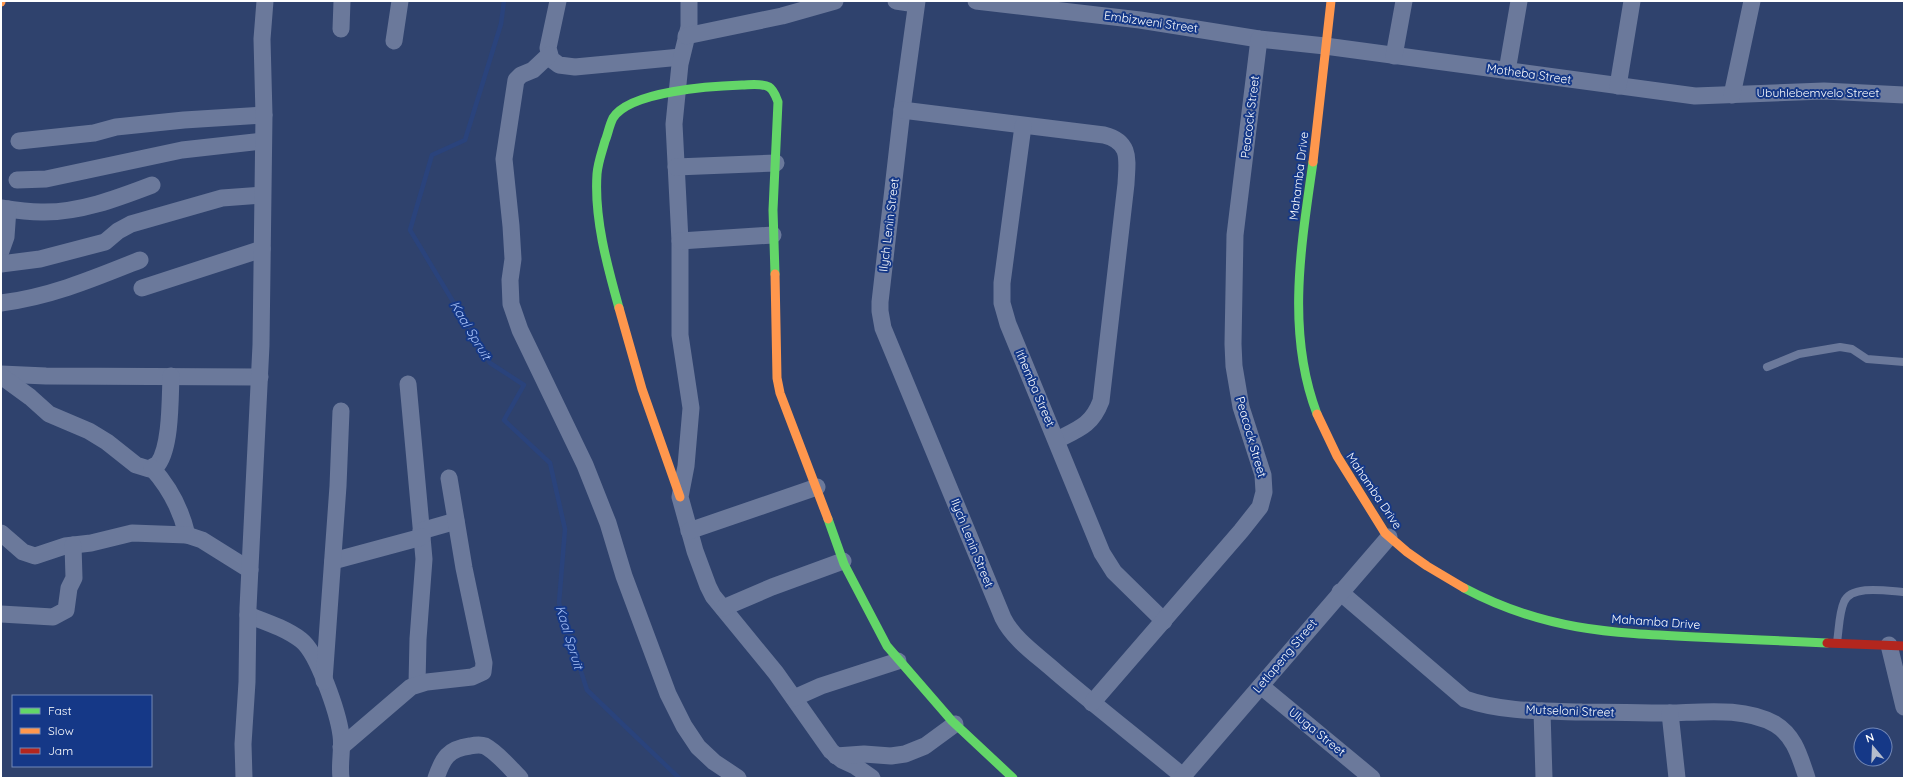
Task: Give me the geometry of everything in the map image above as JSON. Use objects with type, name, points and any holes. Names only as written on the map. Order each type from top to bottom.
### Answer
[{"type":"street","points":[[244,778],[243,744],[247,682],[248,615],[260,377],[264,115],[262,39],[265,1]]},
{"type":"street","points":[[341,29],[342,1]]},
{"type":"street","points":[[394,41],[400,1]]},
{"type":"street","points":[[558,1],[548,48],[551,59],[559,65],[575,67],[681,57]]},
{"type":"street","points":[[680,497],[686,466],[691,413],[680,335],[680,241],[674,124],[681,57],[689,26],[689,1]]},
{"type":"street","points":[[686,36],[800,6],[835,1]]},
{"type":"street","points":[[896,1],[916,2]]},
{"type":"street","name":"Embizweni Street","points":[[976,1],[1036,4],[1260,39],[1326,46]]},
{"type":"street","name":"Mahamba Drive","points":[[1332,1],[1298,289],[1301,351],[1312,400],[1325,434],[1339,461],[1388,537],[1434,570],[1469,590],[1531,616],[1564,625],[1614,632],[1652,635],[1897,646]]},
{"type":"street","points":[[1394,56],[1404,1]]},
{"type":"street","points":[[1507,71],[1519,1]]},
{"type":"street","points":[[1618,86],[1632,1]]},
{"type":"street","points":[[1732,95],[1752,1]]},
{"type":"street","name":"Ilych Lenin Street","points":[[916,2],[880,302],[883,328],[1007,626],[1021,642],[1092,703],[1184,777]]},
{"type":"street","name":"Peacock Street","points":[[1092,703],[1255,515],[1260,507],[1264,492],[1263,474],[1241,407],[1233,351],[1235,235],[1260,39]]},
{"type":"street","name":"Motheba Street","points":[[1326,46],[1695,96],[1732,95]]},
{"type":"street","points":[[549,55],[532,70],[521,75],[516,80],[507,135],[504,170],[511,226],[513,259],[510,280],[511,304],[520,330],[585,465],[602,508],[634,606],[668,694],[684,726],[698,747],[714,762],[738,778]]},
{"type":"street","points":[[872,778],[855,766],[836,756],[776,672],[723,608],[708,586],[680,497],[651,419],[621,320],[603,243],[597,189],[598,165],[609,129],[616,115],[624,107],[631,104],[677,90],[761,86],[770,88],[774,93],[778,102],[773,235],[778,387],[817,487],[843,561],[887,646],[898,661],[955,724],[1012,778]]},
{"type":"street","name":"Ubuhlebemvelo Street","points":[[1732,95],[1824,91],[1904,95]]},
{"type":"street","points":[[902,110],[1109,136],[1120,143],[1127,156],[1126,184],[1101,401],[1094,417],[1088,423],[1057,440]]},
{"type":"street","points":[[19,141],[94,133],[116,127],[184,120],[264,115]]},
{"type":"street","name":"Ithemba Street","points":[[1023,126],[1001,298],[1015,341],[1057,440],[1099,546],[1114,572],[1164,621]]},
{"type":"street","points":[[17,180],[46,179],[182,150],[263,141]]},
{"type":"street","points":[[676,167],[776,163]]},
{"type":"street","points":[[1,251],[6,237],[5,209],[44,212],[77,208],[116,199],[152,185]]},
{"type":"street","points":[[1,264],[40,259],[105,242],[118,231],[131,224],[222,198],[262,195]]},
{"type":"street","points":[[680,241],[773,235]]},
{"type":"street","points":[[142,288],[262,248]]},
{"type":"street","points":[[1,303],[42,296],[71,288],[140,260]]},
{"type":"street","points":[[1,375],[260,377]]},
{"type":"street","points":[[1,375],[49,414],[95,435],[138,467],[146,469],[152,468],[160,462],[164,450],[168,430],[171,376]]},
{"type":"street","points":[[408,384],[424,571],[418,639],[417,684]]},
{"type":"street","points":[[324,681],[333,560],[341,411]]},
{"type":"street","points":[[152,468],[176,501],[183,518],[187,535]]},
{"type":"street","points":[[341,747],[399,695],[417,684],[451,678],[472,677],[480,675],[484,669],[448,478]]},
{"type":"street","points":[[690,531],[817,487]]},
{"type":"street","points":[[333,560],[421,534],[456,521]]},
{"type":"street","points":[[1,533],[23,552],[33,556],[73,545],[91,543],[136,533],[187,535],[202,540],[250,570]]},
{"type":"street","name":"Letlapeng Street","points":[[1184,777],[1388,537]]},
{"type":"street","points":[[1,614],[53,617],[66,610],[69,588],[74,578],[73,545]]},
{"type":"street","points":[[723,608],[772,587],[843,561]]},
{"type":"street","name":"Mutseloni Street","points":[[1340,592],[1464,699],[1489,705],[1542,711],[1670,713],[1728,712],[1758,718],[1776,725],[1789,736],[1797,750],[1807,778]]},
{"type":"street","points":[[248,615],[272,624],[301,640],[310,650],[324,681],[338,719],[341,747],[341,778]]},
{"type":"street","points":[[1897,646],[1904,707]]},
{"type":"street","points":[[794,698],[821,686],[898,661]]},
{"type":"street","name":"Uluga Street","points":[[1261,686],[1372,778]]},
{"type":"street","points":[[1542,711],[1544,778]]},
{"type":"street","points":[[1670,713],[1676,778]]},
{"type":"street","points":[[836,756],[864,754],[891,756],[905,754],[925,746],[955,724]]},
{"type":"street","points":[[436,778],[444,759],[451,751],[461,747],[479,744],[488,748],[520,778]]},
{"type":"lane","points":[[1767,367],[1799,354],[1840,347],[1852,349],[1867,359],[1904,362]]},
{"type":"lane","points":[[1837,643],[1844,602],[1848,595],[1858,590],[1904,592]]},
{"type":"waterway","name":"Kaal Spruit","points":[[504,1],[501,24],[465,140],[432,155],[410,230],[490,363],[524,385],[504,420],[550,463],[565,529],[559,603],[587,690],[679,778]]},
{"type":"traffic: fast","points":[[619,308],[599,224],[597,207],[597,174],[599,161],[613,118],[622,109],[653,96],[692,89],[756,84],[769,87],[774,92],[778,102],[773,210],[775,274]]},
{"type":"traffic: fast","points":[[1313,162],[1301,257],[1299,321],[1307,383],[1317,414]]},
{"type":"traffic: fast","points":[[828,519],[844,564],[887,646],[952,721],[1013,778]]},
{"type":"traffic: fast","points":[[1464,588],[1521,613],[1577,627],[1634,634],[1827,643]]},
{"type":"traffic: slow","points":[[1313,162],[1331,1]]},
{"type":"traffic: slow","points":[[775,274],[777,378],[780,393],[828,519]]},
{"type":"traffic: slow","points":[[619,308],[642,389],[680,497]]},
{"type":"traffic: slow","points":[[1317,414],[1337,456],[1385,533],[1407,552],[1427,566],[1464,588]]},
{"type":"traffic: jam","points":[[1827,643],[1904,646]]}]
